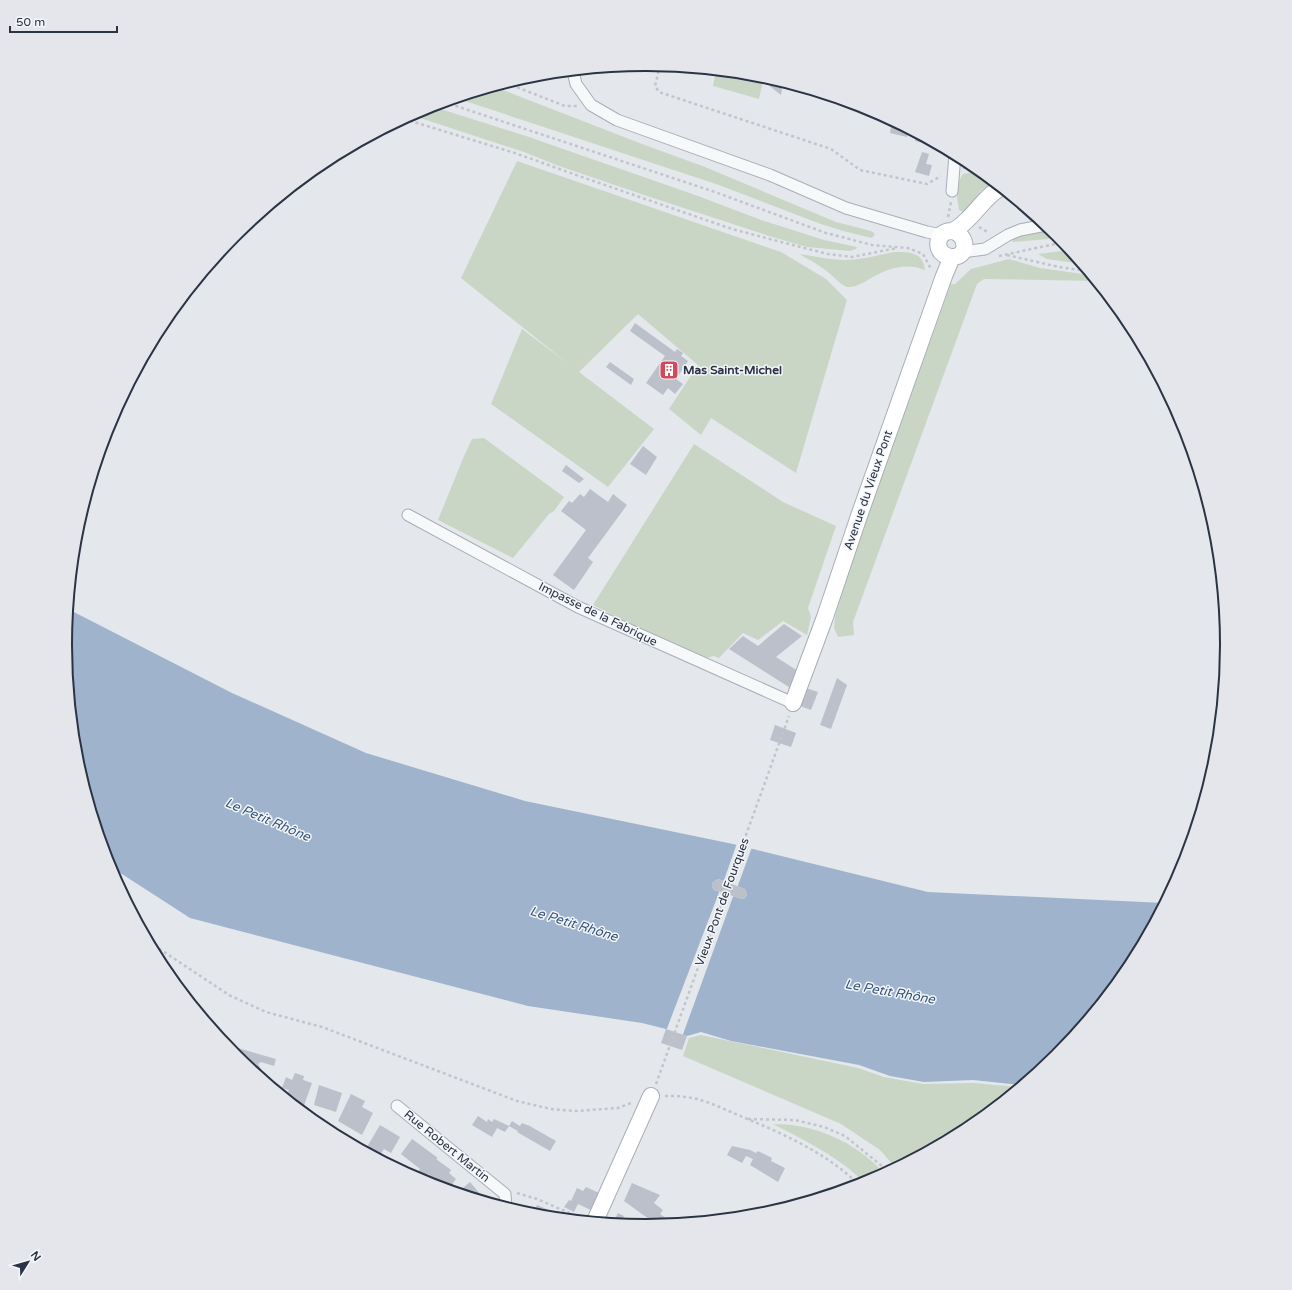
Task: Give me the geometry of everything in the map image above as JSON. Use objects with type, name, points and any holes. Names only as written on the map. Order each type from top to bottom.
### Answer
[{"type":"street","points":[[574,76],[576,84],[591,105],[617,120],[770,175],[846,208],[952,242],[984,250],[1008,235],[1039,227]]},
{"type":"street","points":[[952,191],[954,161]]},
{"type":"street","name":"Avenue du Vieux Pont","points":[[793,703],[825,618],[858,516],[944,276],[952,242],[967,220],[986,198],[996,191]]},
{"type":"street","name":"Impasse de la Fabrique","points":[[408,515],[578,607],[793,703]]},
{"type":"street","points":[[597,1217],[651,1096]]},
{"type":"street","name":"Rue Robert Martin","points":[[397,1106],[505,1194]]},
{"type":"street","points":[[505,1194],[506,1201]]},
{"type":"path","points":[[658,71],[655,86],[660,92],[831,149],[860,170],[927,184],[943,174]]},
{"type":"path","points":[[515,87],[565,106],[591,105]]},
{"type":"path","points":[[452,105],[715,192],[826,233]]},
{"type":"path","points":[[412,121],[515,153],[732,229],[808,249],[828,254],[852,257],[902,247]]},
{"type":"path","points":[[952,191],[948,218],[952,242]]},
{"type":"path","points":[[949,210],[991,234]]},
{"type":"path","points":[[1004,255],[1080,270]]},
{"type":"path","name":"Vieux Pont de Fourques","points":[[660,1070],[784,733]]},
{"type":"path","points":[[160,949],[229,995],[266,1012],[322,1027],[517,1101],[551,1109],[576,1111],[618,1108],[651,1096],[686,1097],[706,1102],[772,1130],[820,1154],[854,1180]]},
{"type":"path","points":[[746,1119],[795,1120],[824,1127],[845,1136],[883,1167]]},
{"type":"path","points":[[505,1194],[515,1193],[530,1197],[561,1208],[574,1214]]},
{"type":"green space","points":[[715,75],[762,83],[759,99],[713,86]]},
{"type":"green space","points":[[502,90],[705,167],[836,222],[871,231],[875,234],[872,238],[843,231],[719,185],[463,100]]},
{"type":"green space","points":[[441,109],[526,136],[698,196],[761,220],[824,240],[857,247],[856,249],[850,251],[807,247],[647,196],[559,166],[524,152],[420,118]]},
{"type":"green space","points":[[517,161],[781,252],[826,279],[847,300],[796,473],[711,418],[701,435],[669,409],[698,365],[638,314],[579,372],[654,429],[608,487],[491,404],[522,329],[566,362],[461,278]]},
{"type":"green space","points":[[971,172],[989,186],[981,191],[965,213],[959,210],[957,196],[958,183],[963,174]]},
{"type":"green space","points":[[1044,232],[1052,239],[1012,242],[1024,234]]},
{"type":"green space","points":[[1063,251],[1074,263],[1047,259],[1038,254]]},
{"type":"green space","points":[[894,252],[905,252],[919,256],[924,264],[925,270],[906,266],[893,268],[858,285],[847,287],[841,284],[828,272],[799,254],[828,259],[851,260]]},
{"type":"green space","points":[[1009,259],[1040,268],[1084,274],[1089,281],[984,279],[977,284],[853,622],[854,635],[838,637],[834,628],[835,617],[852,560],[951,284],[955,284],[971,269]]},
{"type":"green space","points":[[484,438],[564,497],[554,511],[549,514],[513,558],[438,520],[472,439]]},
{"type":"green space","points":[[694,444],[783,502],[836,526],[808,608],[811,617],[807,635],[783,621],[758,640],[743,633],[719,658],[714,656],[702,659],[593,605]]},
{"type":"green space","points":[[701,1035],[858,1068],[884,1077],[923,1084],[974,1083],[1012,1086],[965,1122],[933,1142],[892,1164],[880,1150],[841,1124],[683,1056],[689,1038]]},
{"type":"green space","points":[[773,1124],[804,1127],[834,1137],[860,1152],[880,1169],[859,1178],[833,1157]]},
{"type":"water","name":"Le Petit Rhône","points":[[73,612],[232,693],[366,753],[525,801],[733,844],[928,892],[1159,903],[1123,964],[1078,1023],[1052,1051],[1015,1084],[973,1080],[924,1082],[890,1076],[859,1065],[731,1041],[701,1032],[687,1036],[642,1023],[528,1006],[190,918],[119,872],[102,830],[83,757],[77,720],[73,683]],"holes":[[[718,879],[745,889],[747,895],[742,899],[714,890],[712,883]]]},
{"type":"pier","points":[[737,843],[752,847],[737,888],[723,883]]},
{"type":"pier","points":[[720,890],[734,894],[682,1037],[666,1031]]},
{"type":"building","points":[[767,84],[782,88],[781,95]]},
{"type":"building","points":[[891,126],[907,134],[907,137],[890,133]]},
{"type":"building","points":[[916,139],[925,144],[915,141]]},
{"type":"building","points":[[922,152],[929,154],[926,164],[932,165],[929,176],[915,172]]},
{"type":"building","name":"Mas Saint-Michel","points":[[635,323],[675,352],[677,349],[683,353],[681,356],[688,361],[676,379],[683,384],[675,394],[668,388],[663,395],[646,383],[665,356],[630,331]]},
{"type":"building","points":[[610,362],[634,379],[631,385],[606,367]]},
{"type":"building","points":[[643,446],[657,457],[646,475],[630,464]]},
{"type":"building","points":[[566,465],[584,479],[579,483],[562,471]]},
{"type":"building","points":[[590,489],[608,502],[613,494],[627,505],[588,558],[593,562],[574,590],[553,575],[586,530],[561,511],[569,501],[572,503],[580,494],[584,497]]},
{"type":"building","points":[[784,624],[802,636],[776,657],[798,671],[792,689],[729,649],[743,636],[758,646]]},
{"type":"building","points":[[837,678],[847,685],[831,729],[820,725]]},
{"type":"building","points":[[806,688],[818,692],[811,710],[800,706]]},
{"type":"building","points":[[775,725],[796,733],[791,747],[770,740]]},
{"type":"building","points":[[718,879],[745,889],[747,895],[742,899],[714,890],[712,883]]},
{"type":"building","points":[[666,1029],[687,1036],[682,1050],[661,1043]]},
{"type":"building","points":[[238,1049],[276,1059],[274,1066],[261,1062],[258,1064],[263,1072]]},
{"type":"building","points":[[295,1073],[304,1076],[303,1080],[312,1083],[304,1105],[288,1093],[289,1090],[282,1088],[286,1077],[292,1080]]},
{"type":"building","points":[[319,1085],[342,1093],[336,1112],[314,1105]]},
{"type":"building","points":[[351,1094],[365,1101],[362,1107],[373,1113],[362,1135],[338,1121]]},
{"type":"building","points":[[478,1116],[487,1122],[488,1119],[492,1122],[494,1119],[509,1126],[505,1132],[497,1128],[492,1137],[472,1125]]},
{"type":"building","points":[[512,1121],[520,1126],[522,1123],[528,1125],[556,1141],[550,1151],[509,1126]]},
{"type":"building","points":[[380,1125],[400,1137],[391,1153],[384,1149],[381,1154],[367,1147]]},
{"type":"building","points":[[412,1139],[438,1158],[436,1159],[451,1170],[449,1173],[456,1179],[451,1185],[433,1178],[428,1174],[427,1175],[418,1172],[420,1169],[401,1154]]},
{"type":"building","points":[[732,1146],[756,1153],[758,1151],[772,1158],[771,1161],[785,1168],[778,1182],[750,1165],[753,1159],[746,1156],[742,1163],[727,1155]]},
{"type":"building","points":[[470,1182],[481,1194],[461,1189]]},
{"type":"building","points":[[632,1183],[660,1195],[654,1203],[663,1210],[660,1214],[666,1218],[649,1219],[624,1201]]},
{"type":"building","points":[[586,1187],[599,1193],[591,1210],[578,1204],[574,1212],[564,1207],[569,1200],[571,1201],[577,1188],[583,1191]]},
{"type":"building","points":[[537,1205],[551,1211],[535,1208]]},
{"type":"building","points":[[618,1213],[624,1216],[623,1218],[615,1218]]},
{"type":"place","name":"Mas Saint-Michel","points":[[669,370]]}]
